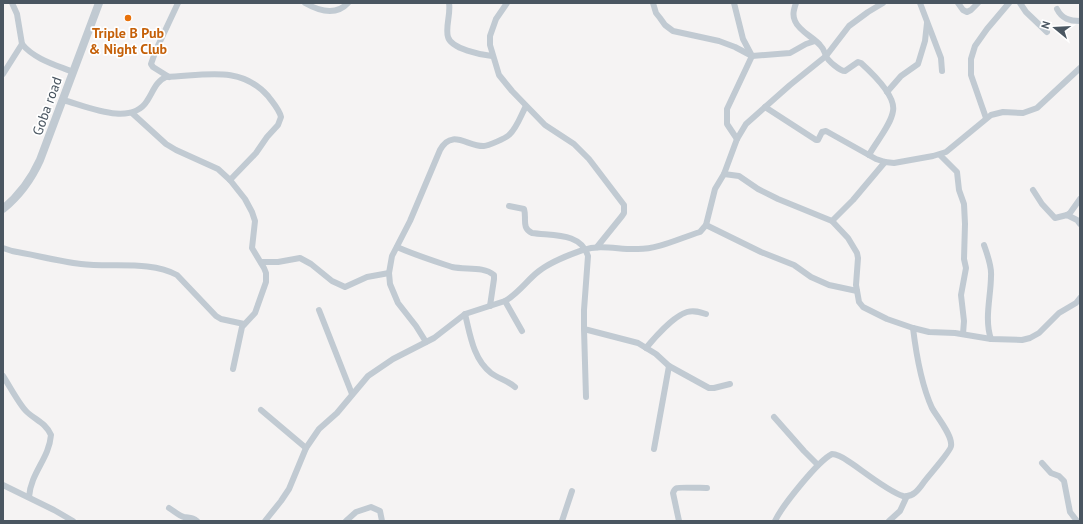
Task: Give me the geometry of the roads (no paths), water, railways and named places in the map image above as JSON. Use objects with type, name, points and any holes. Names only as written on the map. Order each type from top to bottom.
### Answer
[{"type":"street","points":[[12,3],[17,14],[22,44],[32,54],[46,62],[73,72]]},
{"type":"street","name":"Goba road","points":[[3,208],[23,191],[33,176],[99,3]]},
{"type":"street","points":[[169,77],[153,67],[151,64],[178,3]]},
{"type":"street","points":[[305,3],[312,7],[334,12],[344,7],[348,3]]},
{"type":"street","points":[[449,3],[450,15],[447,36],[449,40],[457,46],[469,51],[492,56]]},
{"type":"street","points":[[507,3],[496,19],[490,36],[492,56],[500,75],[526,106],[545,125],[574,144],[589,159],[624,205],[624,213],[597,247]]},
{"type":"street","points":[[653,3],[656,13],[665,25],[673,31],[719,41],[752,56],[790,53],[815,41]]},
{"type":"street","points":[[734,3],[743,39],[752,56]]},
{"type":"street","points":[[796,3],[793,16],[795,23],[824,50],[826,56],[842,71],[846,71],[858,62],[861,63],[887,92],[894,106],[892,114],[869,155]]},
{"type":"street","points":[[265,521],[281,502],[289,489],[306,448],[319,429],[336,413],[368,376],[393,359],[434,338],[465,314],[490,306],[495,306],[511,298],[539,271],[571,254],[597,247],[639,249],[650,248],[700,232],[706,225],[715,189],[724,174],[737,140],[746,124],[790,85],[826,56],[849,26],[868,12],[884,3]]},
{"type":"street","points":[[920,3],[941,58],[942,71]]},
{"type":"street","points":[[958,3],[963,10],[967,12],[978,3]]},
{"type":"street","points":[[986,118],[971,75],[971,60],[975,46],[1009,3]]},
{"type":"street","points":[[1020,3],[1026,12],[1047,32]]},
{"type":"street","points":[[1057,9],[1064,18],[1068,20],[1080,21]]},
{"type":"street","points":[[887,92],[901,76],[918,64],[925,41],[927,23]]},
{"type":"street","points":[[3,74],[22,44]]},
{"type":"street","points":[[737,140],[727,124],[727,109],[752,56]]},
{"type":"street","points":[[765,107],[816,140],[818,140],[822,132],[826,131],[869,155],[885,162],[894,163],[946,152],[986,118],[996,112],[1023,113],[1037,108],[1080,68]]},
{"type":"street","points":[[63,100],[100,111],[111,113],[132,113],[146,103],[159,80],[169,77],[222,73],[241,77],[263,91],[281,117],[278,125],[267,137],[256,153],[230,180]]},
{"type":"street","points":[[426,342],[416,326],[398,304],[390,284],[389,273],[391,260],[444,144],[451,140],[458,140],[483,147],[489,146],[510,134],[515,128],[526,106]]},
{"type":"street","points":[[132,113],[166,144],[218,169],[230,180],[252,212],[255,221],[252,248],[266,273],[263,292],[255,313],[244,324],[240,331],[233,369]]},
{"type":"street","points":[[940,154],[956,172],[959,190],[964,204],[964,259],[966,268],[961,295],[964,321],[963,334]]},
{"type":"street","points":[[832,221],[853,200],[885,162]]},
{"type":"street","points":[[724,174],[739,176],[758,189],[778,199],[832,221],[848,238],[857,253],[856,285],[859,302],[863,307],[887,319],[929,332],[963,334],[991,339],[1022,340],[1030,338],[1038,333],[1059,313],[1078,302]]},
{"type":"street","points":[[1033,190],[1042,204],[1055,218],[1070,214],[1080,199]]},
{"type":"street","points":[[509,206],[524,209],[525,225],[528,232],[569,237],[582,244],[586,249],[588,256],[584,310],[586,397]]},
{"type":"street","points":[[1067,215],[1077,220],[1080,224]]},
{"type":"street","points":[[706,225],[761,252],[794,265],[811,277],[829,285],[857,291]]},
{"type":"street","points":[[984,245],[991,276],[988,299],[988,328],[991,339]]},
{"type":"street","points":[[397,247],[453,267],[481,270],[491,273],[494,275],[494,280],[490,306]]},
{"type":"street","points":[[3,248],[81,264],[145,267],[170,271],[177,275],[216,316],[222,319],[244,324]]},
{"type":"street","points":[[261,262],[278,262],[300,258],[311,264],[332,281],[345,287],[367,277],[389,273]]},
{"type":"street","points":[[505,301],[522,331]]},
{"type":"street","points":[[319,310],[352,394]]},
{"type":"street","points":[[646,348],[657,334],[674,320],[687,312],[706,314]]},
{"type":"street","points":[[465,314],[471,339],[479,359],[493,374],[507,380],[515,387]]},
{"type":"street","points":[[775,521],[791,497],[827,456],[836,454],[889,489],[902,496],[907,496],[913,495],[919,489],[934,468],[950,450],[952,443],[929,401],[917,357],[913,328]]},
{"type":"street","points":[[584,329],[638,344],[656,354],[669,366],[708,388],[730,384]]},
{"type":"street","points":[[654,448],[669,366]]},
{"type":"street","points":[[3,376],[22,406],[27,412],[45,425],[51,435],[45,457],[32,482],[29,497]]},
{"type":"street","points":[[261,410],[306,448]]},
{"type":"street","points":[[774,417],[818,465]]},
{"type":"street","points":[[1042,463],[1051,473],[1059,476],[1064,481],[1070,512],[1077,521]]},
{"type":"street","points":[[3,485],[54,510],[72,521]]},
{"type":"street","points":[[679,521],[673,493],[675,489],[707,488]]},
{"type":"street","points":[[562,521],[572,491]]},
{"type":"street","points":[[889,521],[900,511],[907,496]]},
{"type":"street","points":[[346,521],[356,512],[371,507],[380,511],[382,521]]},
{"type":"street","points":[[169,508],[181,516],[192,518],[197,521]]},
{"type":"place","name":"Triple B Pub & Night Club","points":[[128,18]]}]
